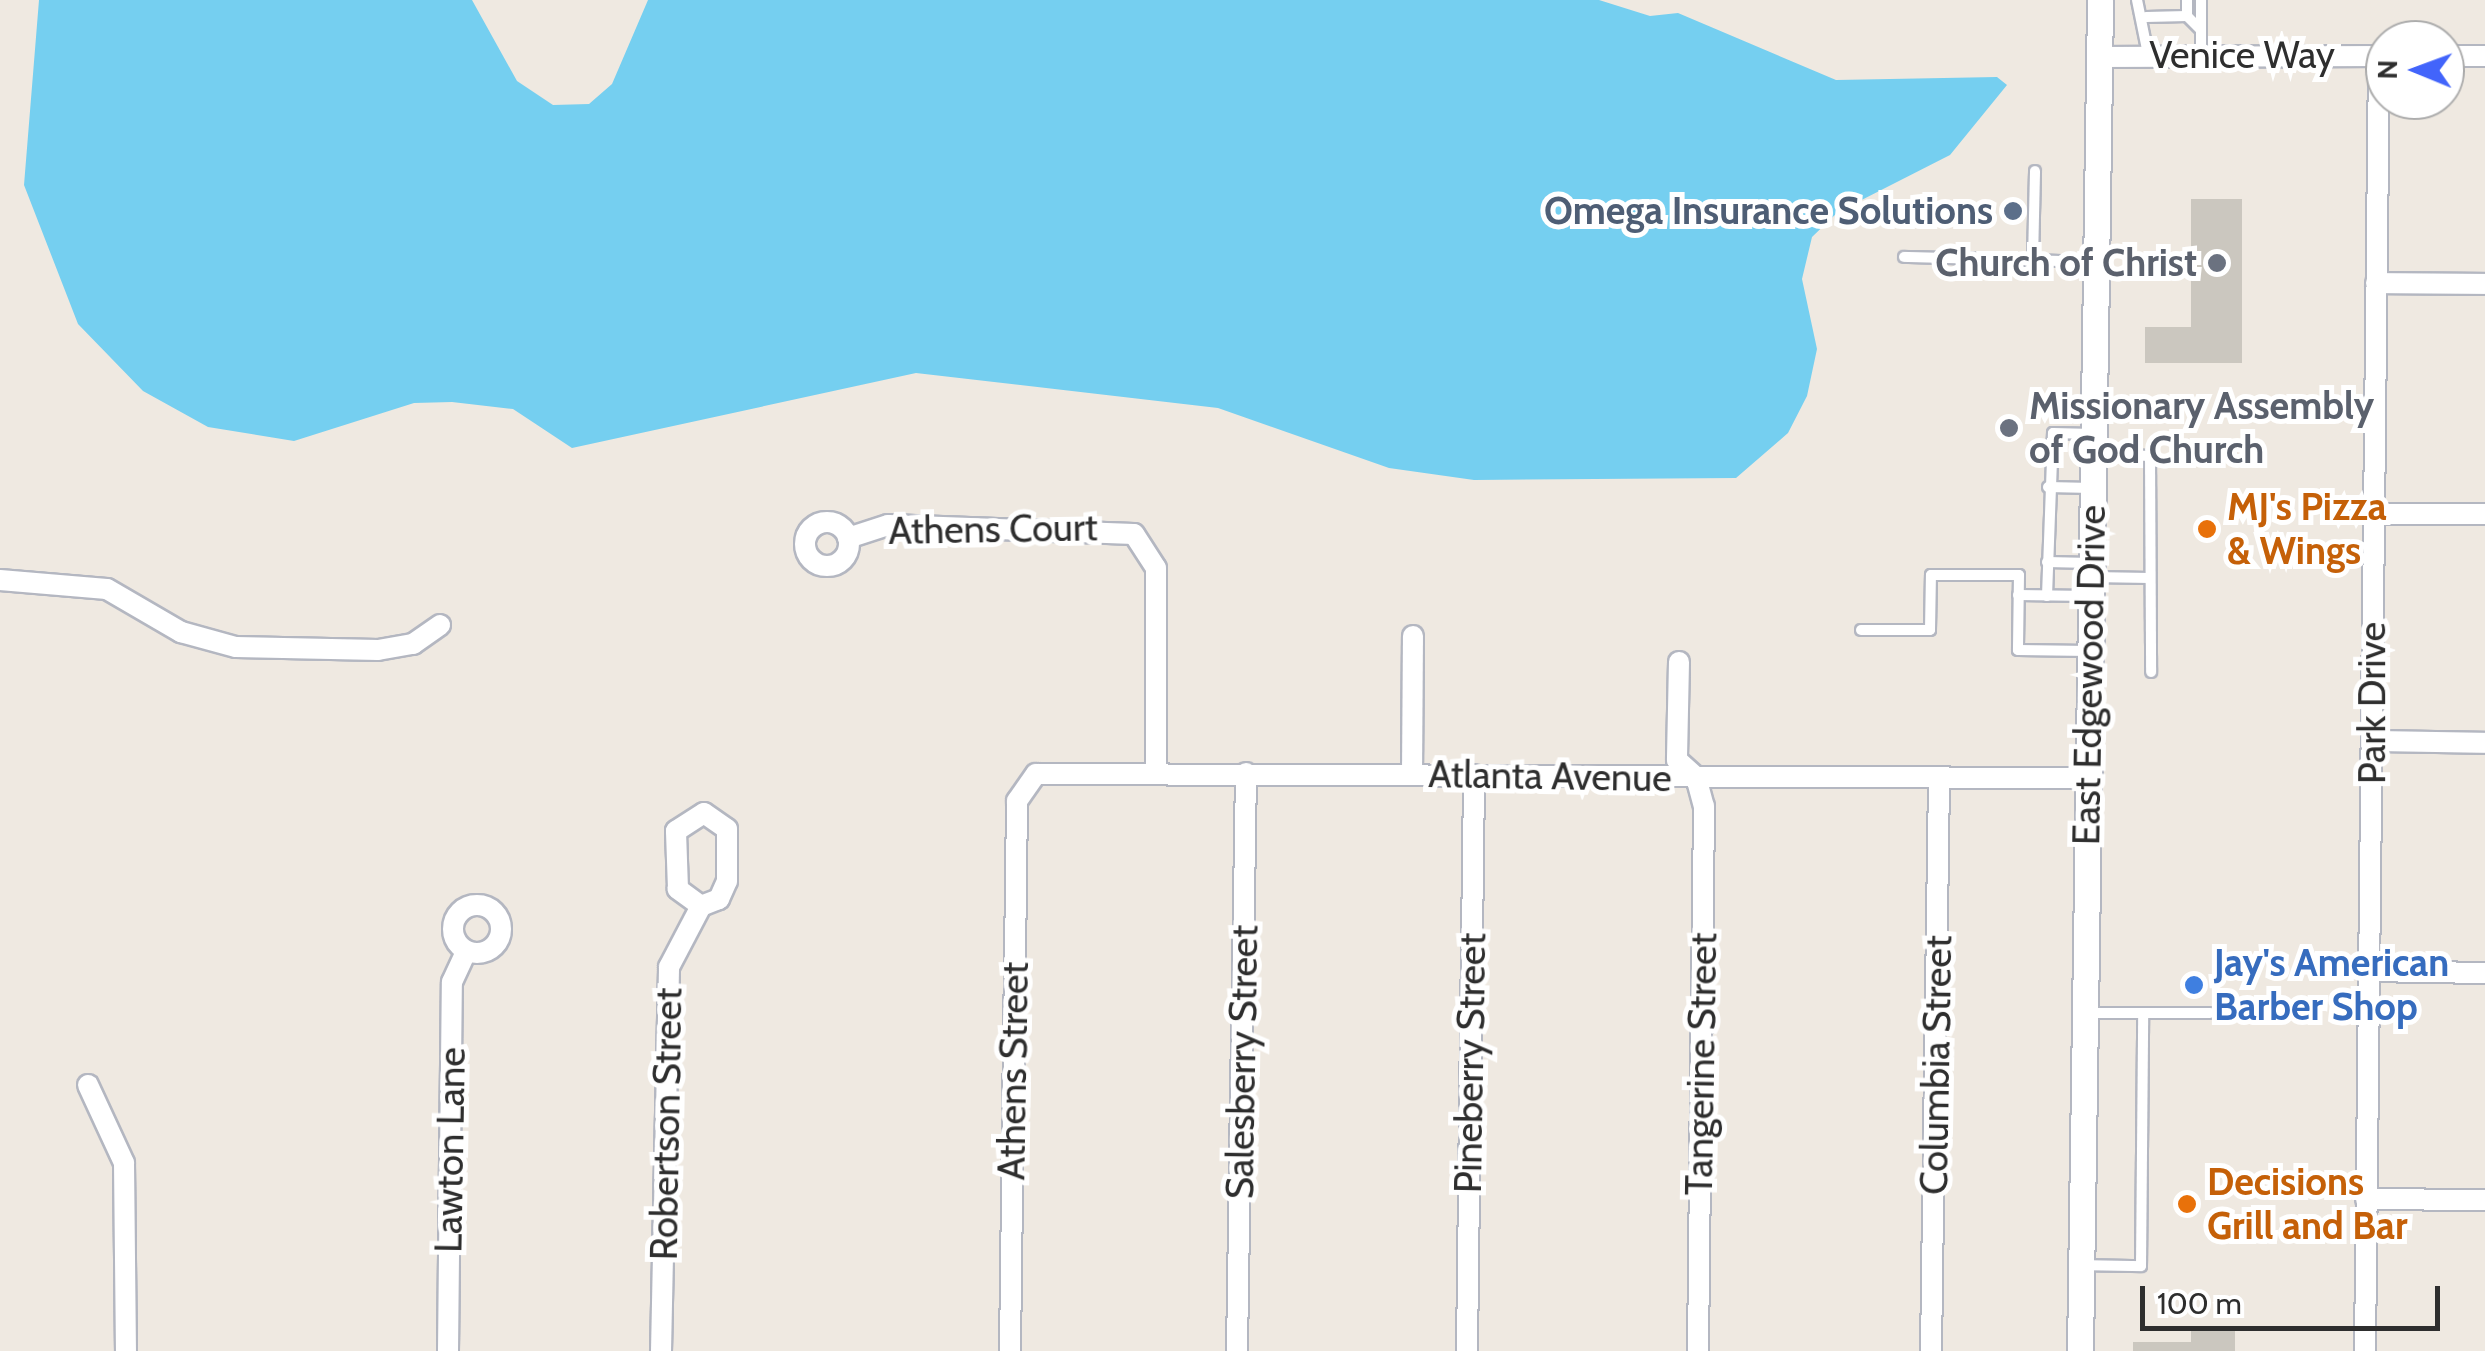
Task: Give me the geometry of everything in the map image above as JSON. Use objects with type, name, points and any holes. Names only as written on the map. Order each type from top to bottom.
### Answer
[{"type":"street","name":"East Edgewood Drive","points":[[2080,1351],[2100,0]]},
{"type":"street","name":"Venice Way","points":[[2098,57],[2201,52],[2365,56]]},
{"type":"street","name":"Park Drive","points":[[2364,1351],[2380,120]]},
{"type":"street","points":[[2376,283],[2485,284]]},
{"type":"street","points":[[2374,514],[2485,514]]},
{"type":"street","name":"Athens Court","points":[[848,538],[888,525],[1134,534],[1150,550],[1157,583],[1156,771]]},
{"type":"street","points":[[0,580],[107,589],[182,632],[236,647],[378,650],[413,644],[440,624]]},
{"type":"street","points":[[1412,774],[1413,636]]},
{"type":"street","name":"Tangerine Street","points":[[1679,662],[1677,760],[1696,777],[1704,806],[1698,1351]]},
{"type":"street","points":[[2372,742],[2485,743]]},
{"type":"street","name":"Atlanta Avenue","points":[[1020,791],[1036,774],[1156,771],[1939,780],[2088,778]]},
{"type":"street","name":"Salesberry Street","points":[[1238,1351],[1246,772]]},
{"type":"street","name":"Pineberry Street","points":[[1467,1351],[1474,775]]},
{"type":"street","name":"Columbia Street","points":[[1932,1351],[1939,780]]},
{"type":"street","name":"Athens Street","points":[[1010,1351],[1020,791]]},
{"type":"street","name":"Robertson Street","points":[[661,1351],[669,968],[701,906]]},
{"type":"street","name":"Lawton Lane","points":[[448,1351],[452,982],[466,952]]},
{"type":"street","points":[[2368,971],[2485,972]]},
{"type":"street","points":[[88,1085],[124,1163],[126,1351]]},
{"type":"street","points":[[2366,1198],[2485,1200]]},
{"type":"lane","points":[[2137,0],[2146,17],[2148,54]]},
{"type":"lane","points":[[2187,0],[2187,16],[2200,29]]},
{"type":"lane","points":[[2201,0],[2201,52]]},
{"type":"lane","points":[[2146,17],[2187,16]]},
{"type":"lane","points":[[2033,260],[2036,171]]},
{"type":"lane","points":[[1904,257],[2096,262]]},
{"type":"lane","points":[[2047,596],[2048,488],[2054,433],[2150,456],[2150,672]]},
{"type":"lane","points":[[2048,488],[2092,488]]},
{"type":"lane","points":[[2047,562],[2090,579]]},
{"type":"lane","points":[[1860,630],[1930,630],[1931,575],[2019,575],[2018,650],[2090,651]]},
{"type":"lane","points":[[2018,596],[2047,596],[2090,579],[2150,578]]},
{"type":"lane","points":[[2084,1013],[2210,1013]]},
{"type":"lane","points":[[2081,1265],[2141,1266],[2143,1013]]},
{"type":"water","points":[[39,0],[472,0],[517,81],[553,105],[589,104],[612,84],[648,0],[1599,0],[1650,16],[1678,13],[1836,80],[1997,77],[2007,85],[1950,155],[1838,212],[1812,237],[1802,279],[1817,349],[1807,396],[1788,433],[1736,478],[1474,480],[1389,468],[1218,408],[916,373],[572,448],[513,409],[452,402],[414,403],[294,441],[208,427],[143,391],[78,324],[24,185]]},
{"type":"building","name":"Church of Christ","points":[[2191,199],[2242,199],[2242,363],[2145,363],[2145,327],[2191,327]]},
{"type":"building","points":[[2191,1326],[2235,1326],[2235,1351],[2133,1351],[2133,1342],[2191,1342]]},
{"type":"place","name":"Omega Insurance Solutions","points":[[2013,211]]},
{"type":"place","name":"Church of Christ","points":[[2217,263]]},
{"type":"place","name":"Missionary Assembly of God Church","points":[[2009,428]]},
{"type":"place","name":"MJ's Pizza & Wings","points":[[2207,529]]},
{"type":"place","name":"Jay's American Barber Shop","points":[[2194,985]]},
{"type":"place","name":"Decisions Grill and Bar","points":[[2187,1204]]}]
